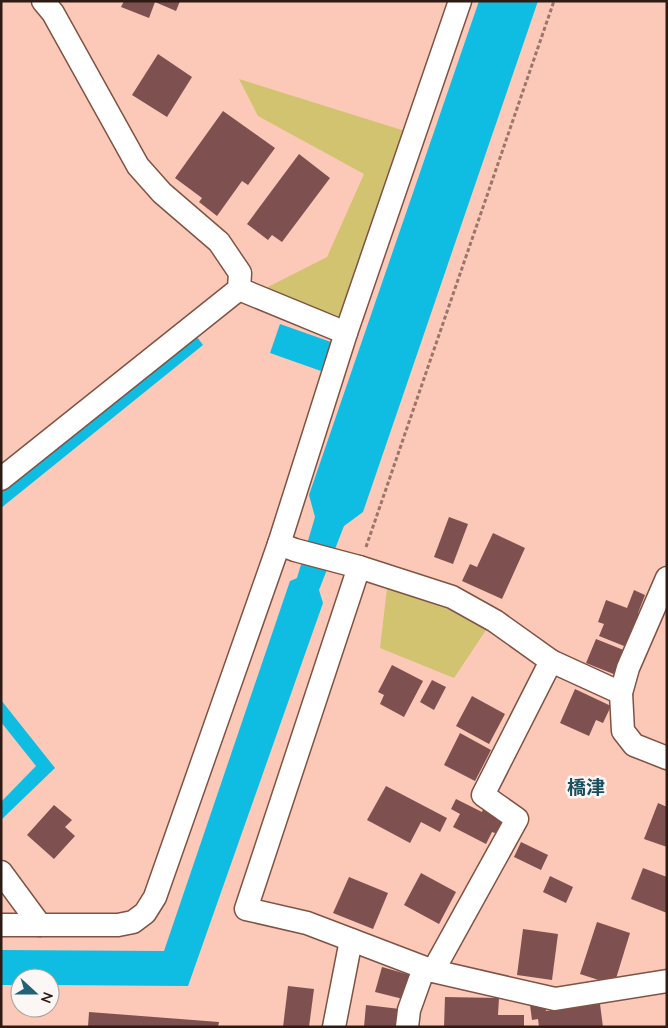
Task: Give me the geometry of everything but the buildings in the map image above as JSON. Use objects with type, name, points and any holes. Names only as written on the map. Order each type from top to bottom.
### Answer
[{"type":"street","points":[[1,479],[239,289],[240,273],[220,242],[162,193],[138,166],[53,13],[43,1]]},
{"type":"street","points":[[1,925],[118,925],[133,922],[145,913],[155,897],[287,547],[346,333],[460,1]]},
{"type":"street","points":[[239,289],[346,333]]},
{"type":"street","points":[[287,547],[452,597],[495,621],[551,661],[621,693]]},
{"type":"street","points":[[354,566],[246,909],[307,923],[428,969],[555,999],[667,981]]},
{"type":"street","points":[[667,578],[628,668],[621,693],[623,731],[634,746],[667,758]]},
{"type":"street","points":[[408,1027],[409,1010],[428,969],[517,819],[483,795],[551,661]]},
{"type":"street","points":[[1,872],[40,925]]},
{"type":"street","points":[[334,1027],[351,940]]},
{"type":"path","points":[[354,566],[554,1]]},
{"type":"shaded area","points":[[239,79],[405,131],[342,317],[260,291],[327,257],[364,174],[258,116]]},
{"type":"shaded area","points":[[387,588],[490,624],[454,678],[380,648]]},
{"type":"water","points":[[479,1],[538,1],[363,512],[344,526],[319,590],[323,603],[188,986],[60,985],[60,968],[10,968],[10,985],[1,985],[1,950],[164,951],[290,581],[297,578],[315,517],[309,495]]},
{"type":"water","points":[[280,324],[331,342],[321,371],[270,353]]},
{"type":"water","points":[[194,333],[203,345],[1,508],[1,488]]},
{"type":"water","points":[[1,700],[55,768],[1,820],[1,802],[36,766],[1,722]]},
{"type":"district","name":"橋津","points":[[586,788]]}]
